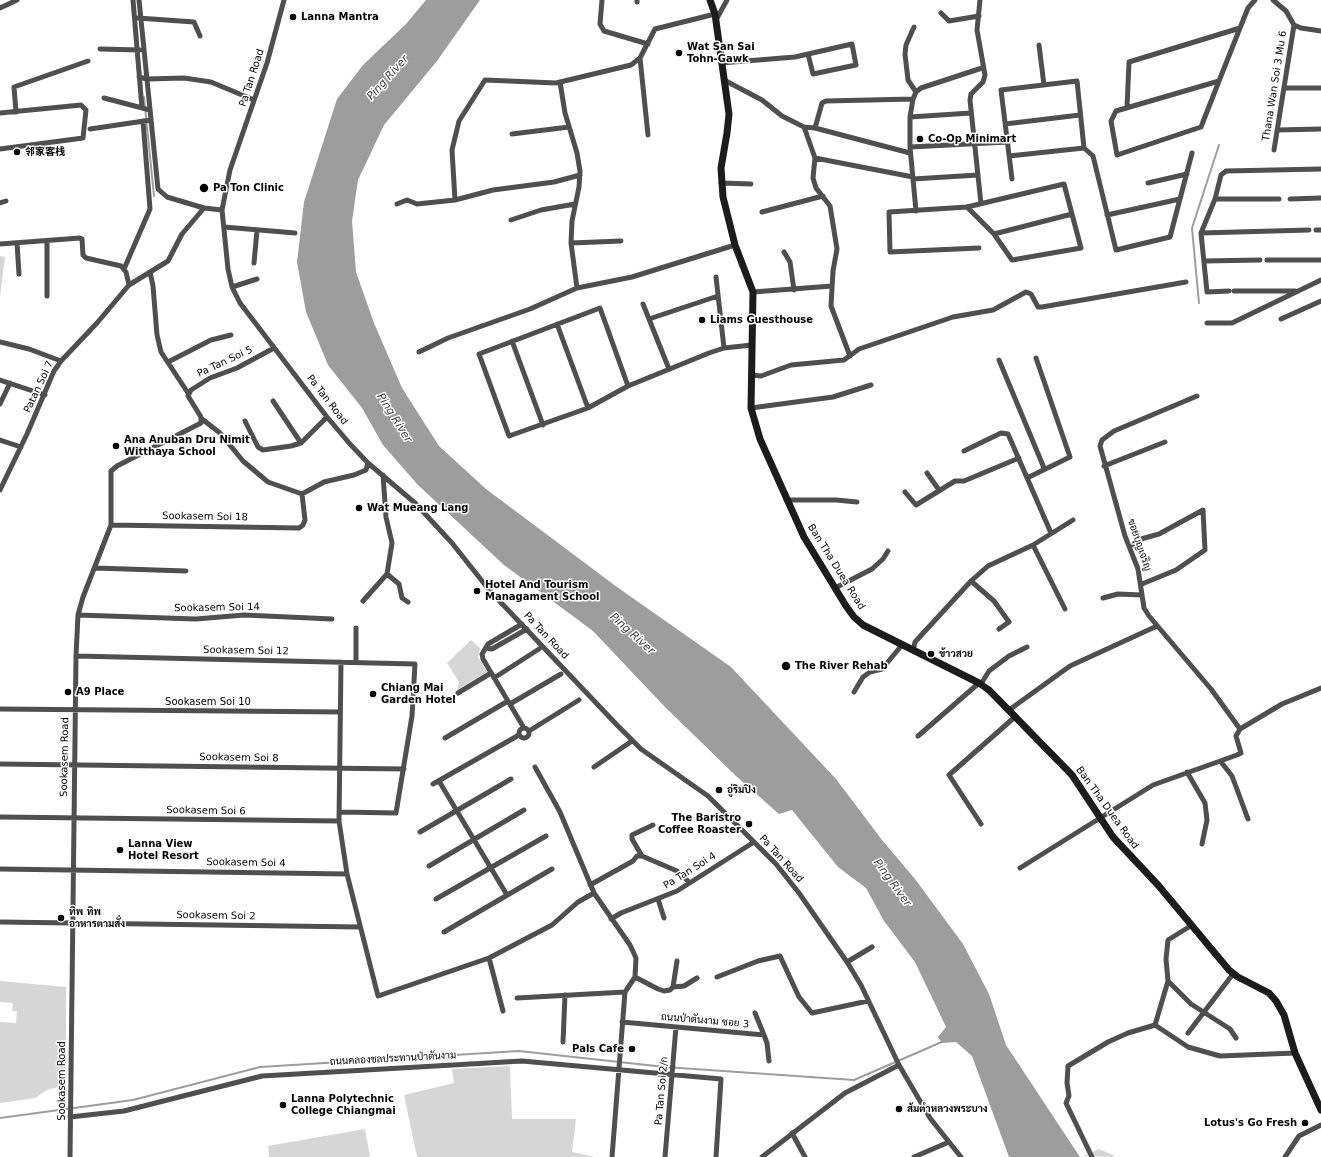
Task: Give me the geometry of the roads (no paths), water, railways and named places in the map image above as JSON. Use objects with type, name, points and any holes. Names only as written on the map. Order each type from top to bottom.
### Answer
[{"type":"street","points":[[0,8],[17,0]]},
{"type":"street","points":[[132,0],[142,108]]},
{"type":"street","points":[[139,0],[158,189],[167,197],[204,208],[222,210]]},
{"type":"street","name":"Pa Tan Road","points":[[284,0],[254,100],[230,170],[222,210],[228,269],[232,287],[240,303],[327,417],[368,463],[415,504],[452,543],[490,591],[632,741],[649,755],[708,796],[776,864],[799,893],[847,962],[899,1065],[930,1118],[961,1157]]},
{"type":"street","points":[[602,0],[600,24],[604,31],[648,44]]},
{"type":"street","name":"Ban Tha Duea Road","points":[[710,0],[715,17],[729,114],[721,168],[721,183],[735,245],[753,292],[751,408],[760,439],[786,500],[804,537],[854,617],[864,625],[980,684],[1016,716],[1072,775],[1113,837],[1192,925],[1211,951],[1232,974],[1269,993],[1276,1001],[1284,1015],[1295,1053],[1321,1110]]},
{"type":"street","points":[[455,200],[452,150],[459,121],[486,80],[520,83],[560,82],[631,65],[640,58],[655,29],[715,17],[726,0]]},
{"type":"street","points":[[980,0],[978,30],[984,75],[983,82],[971,94],[971,113],[981,204]]},
{"type":"street","points":[[1219,81],[1116,111],[1111,121],[1117,155],[1201,127],[1248,8],[1255,0]]},
{"type":"street","points":[[1273,0],[1286,11],[1294,25],[1301,28],[1321,31]]},
{"type":"street","points":[[941,13],[949,21],[979,16]]},
{"type":"street","points":[[134,18],[194,22],[200,36]]},
{"type":"street","name":"Thana Wan Soi 3 Mu 6","points":[[1274,150],[1294,25]]},
{"type":"street","points":[[914,27],[906,45],[905,54],[908,80],[916,92]]},
{"type":"street","points":[[1127,108],[1129,62],[1240,28]]},
{"type":"street","points":[[721,63],[795,57],[808,54],[852,44],[856,64],[812,74],[808,54]]},
{"type":"street","points":[[1039,45],[1044,85]]},
{"type":"street","points":[[100,49],[143,51]]},
{"type":"street","points":[[640,58],[648,135]]},
{"type":"street","points":[[16,112],[14,87],[88,61]]},
{"type":"street","points":[[916,211],[910,150],[910,117],[913,99],[916,92],[921,88],[982,68]]},
{"type":"street","points":[[139,77],[147,79],[184,78],[211,82],[254,100]]},
{"type":"street","points":[[724,80],[762,100],[782,116],[804,127],[815,128],[910,150],[1008,142]]},
{"type":"street","points":[[1012,179],[1001,90],[1077,81],[1084,148],[1093,156],[1116,250],[1170,237],[1192,154]]},
{"type":"street","points":[[560,82],[568,126],[577,153],[580,175],[572,221],[571,244],[577,288]]},
{"type":"street","points":[[1284,88],[1321,88]]},
{"type":"street","points":[[104,98],[150,110]]},
{"type":"street","points":[[815,128],[822,103],[826,101],[913,99]]},
{"type":"street","points":[[0,113],[82,105],[86,110],[84,138],[0,149]]},
{"type":"street","points":[[910,117],[971,113]]},
{"type":"street","points":[[1005,124],[1080,116]]},
{"type":"street","points":[[90,129],[151,120]]},
{"type":"street","points":[[129,285],[124,268],[150,209],[143,121]]},
{"type":"street","points":[[512,134],[568,126]]},
{"type":"street","points":[[804,127],[814,158],[813,178],[816,188],[830,206],[833,215],[837,249],[831,306],[850,356]]},
{"type":"street","points":[[1277,130],[1321,129]]},
{"type":"street","points":[[145,147],[154,146]]},
{"type":"street","points":[[1010,156],[1084,148]]},
{"type":"street","points":[[814,158],[913,178],[978,176]]},
{"type":"street","points":[[1296,291],[1207,292],[1201,233],[1215,199],[1221,175],[1226,171],[1321,169]]},
{"type":"street","points":[[1148,183],[1187,174]]},
{"type":"street","points":[[397,204],[407,200],[417,204],[455,200],[493,190],[554,182],[580,175]]},
{"type":"street","points":[[721,183],[752,184]]},
{"type":"street","points":[[967,207],[994,234],[1012,260],[1081,248],[1064,184],[967,207],[889,212],[890,252],[979,248]]},
{"type":"street","points":[[149,190],[158,189]]},
{"type":"street","points":[[762,212],[823,196]]},
{"type":"street","points":[[1290,198],[1321,198]]},
{"type":"street","points":[[1107,215],[1180,199]]},
{"type":"street","points":[[1215,199],[1279,199]]},
{"type":"street","points":[[0,203],[6,201]]},
{"type":"street","points":[[511,220],[541,210],[575,204]]},
{"type":"street","name":"Patan Soi 7","points":[[0,490],[45,395],[54,371],[61,361],[95,325],[129,285],[168,261],[182,234],[204,208]]},
{"type":"street","points":[[994,234],[1072,214]]},
{"type":"street","points":[[224,227],[295,233]]},
{"type":"street","points":[[254,263],[257,230]]},
{"type":"street","points":[[1201,233],[1309,230]]},
{"type":"street","points":[[0,244],[80,238],[82,239],[83,255],[86,258],[124,268]]},
{"type":"street","points":[[47,241],[47,296]]},
{"type":"street","points":[[571,244],[621,241]]},
{"type":"street","points":[[17,243],[19,274]]},
{"type":"street","points":[[419,352],[460,334],[530,309],[577,288],[632,276],[735,245]]},
{"type":"street","points":[[784,252],[790,262],[794,290]]},
{"type":"street","points":[[1204,261],[1260,260]]},
{"type":"street","points":[[1268,260],[1321,260]]},
{"type":"street","points":[[150,272],[153,286],[157,334],[161,352],[188,393],[188,396],[201,418],[220,433],[243,461],[268,482],[302,494],[324,482],[354,475],[366,470],[368,463]]},
{"type":"street","points":[[716,277],[724,348]]},
{"type":"street","points":[[232,287],[257,279]]},
{"type":"street","points":[[1207,324],[1232,323],[1321,280]]},
{"type":"street","points":[[751,376],[761,376],[791,365],[844,360],[859,349],[954,317],[993,310],[1026,292],[1031,294],[1038,307],[1042,307],[1186,282]]},
{"type":"street","points":[[753,292],[832,286]]},
{"type":"street","points":[[649,319],[718,296]]},
{"type":"street","points":[[1281,319],[1321,301]]},
{"type":"street","points":[[644,304],[669,369]]},
{"type":"street","points":[[628,386],[600,308],[479,354],[509,436],[588,408],[628,386],[709,353],[724,348],[752,345]]},
{"type":"street","points":[[557,324],[588,408]]},
{"type":"street","points":[[168,362],[211,340],[231,335]]},
{"type":"street","points":[[512,341],[543,425]]},
{"type":"street","points":[[0,342],[29,349],[61,361]]},
{"type":"street","name":"Pa Tan Soi 5","points":[[188,393],[210,378],[238,368],[274,348]]},
{"type":"street","points":[[1027,478],[1044,468],[1070,457],[1036,358]]},
{"type":"street","points":[[1000,360],[1044,468]]},
{"type":"street","points":[[0,380],[45,395]]},
{"type":"street","points":[[0,404],[10,383]]},
{"type":"street","points":[[751,408],[832,397],[871,385]]},
{"type":"street","name":"ซอยบุญเจริญ","points":[[1197,396],[1114,432],[1102,440],[1100,446],[1104,466],[1112,488],[1125,536],[1138,569],[1142,584],[1144,608],[1157,626],[1194,667],[1226,707],[1240,729]]},
{"type":"street","points":[[273,401],[301,443]]},
{"type":"street","points":[[245,421],[258,447],[263,450],[301,443],[327,417]]},
{"type":"street","name":"Sookasem Road","points":[[70,1157],[74,765],[78,615],[83,597],[96,568],[111,525],[112,470],[199,424],[201,418]]},
{"type":"street","points":[[964,451],[1001,433],[1008,434],[1051,533]]},
{"type":"street","points":[[0,440],[21,447]]},
{"type":"street","points":[[1104,466],[1165,442]]},
{"type":"street","points":[[906,492],[916,504],[955,481],[964,481],[1019,458]]},
{"type":"street","points":[[927,473],[939,490]]},
{"type":"street","points":[[363,600],[388,574],[392,543],[386,517],[383,475]]},
{"type":"street","name":"Sookasem Soi 18","points":[[111,525],[299,528],[303,526],[304,520],[302,494]]},
{"type":"street","points":[[786,500],[836,500],[857,502]]},
{"type":"street","points":[[1130,546],[1141,539],[1159,534],[1203,510],[1205,550],[1176,570],[1142,584]]},
{"type":"street","points":[[913,651],[915,642],[971,581],[988,566],[1032,545],[1073,520]]},
{"type":"street","points":[[1032,545],[1065,609]]},
{"type":"street","points":[[835,588],[872,568],[883,559],[888,551]]},
{"type":"street","points":[[96,568],[186,571]]},
{"type":"street","points":[[388,574],[399,584],[402,598],[408,602]]},
{"type":"street","points":[[971,581],[994,601],[1009,622],[999,629]]},
{"type":"street","points":[[1103,598],[1118,594],[1142,595]]},
{"type":"street","name":"Sookasem Soi 14","points":[[78,615],[196,619],[244,615],[332,619]]},
{"type":"street","points":[[519,735],[522,738],[527,738],[526,730],[492,676],[482,654],[488,644],[522,624]]},
{"type":"street","points":[[1009,710],[1070,666],[1157,626]]},
{"type":"street","points":[[356,628],[356,662]]},
{"type":"street","points":[[486,648],[492,649],[527,629]]},
{"type":"street","points":[[854,692],[863,677],[870,672],[882,669],[902,645]]},
{"type":"street","points":[[918,736],[980,684],[989,671],[1009,656],[1027,647]]},
{"type":"street","points":[[458,693],[539,650]]},
{"type":"street","name":"Sookasem Soi 12","points":[[76,656],[415,664],[412,716],[404,769]]},
{"type":"street","points":[[342,662],[339,821],[346,874],[378,996],[489,958],[552,925],[578,902],[594,893]]},
{"type":"street","points":[[445,738],[561,674]]},
{"type":"street","points":[[1020,868],[1101,819],[1153,785],[1187,772],[1221,762],[1241,753],[1236,736],[1240,729],[1282,704],[1320,690]]},
{"type":"street","points":[[433,784],[519,735],[520,731],[526,730],[579,700]]},
{"type":"street","name":"Sookasem Soi 10","points":[[0,709],[75,711],[340,712]]},
{"type":"street","points":[[981,824],[949,775],[1016,716]]},
{"type":"street","points":[[594,767],[632,741]]},
{"type":"street","points":[[1221,762],[1232,776],[1248,819]]},
{"type":"street","name":"Sookasem Soi 8","points":[[0,764],[404,769]]},
{"type":"street","points":[[535,768],[560,812],[594,893],[610,920],[630,945],[636,958],[635,977],[625,992],[612,1157]]},
{"type":"street","points":[[339,812],[396,813],[404,769]]},
{"type":"street","points":[[1187,772],[1205,803],[1207,820],[1202,844]]},
{"type":"street","points":[[420,832],[511,779]]},
{"type":"street","points":[[439,781],[507,895]]},
{"type":"street","points":[[429,866],[524,810]]},
{"type":"street","name":"Sookasem Soi 6","points":[[0,817],[39,820],[74,818],[339,821]]},
{"type":"street","points":[[642,856],[632,839],[632,835],[653,825]]},
{"type":"street","points":[[436,899],[546,836]]},
{"type":"street","name":"Pa Tan Soi 4","points":[[610,920],[621,913],[678,891],[689,882],[754,842]]},
{"type":"street","points":[[590,885],[633,861],[637,856],[642,856],[677,871],[689,882]]},
{"type":"street","name":"Sookasem Soi 4","points":[[0,869],[346,874]]},
{"type":"street","points":[[444,932],[552,869]]},
{"type":"street","points":[[658,899],[664,918]]},
{"type":"street","name":"Sookasem Soi 2","points":[[0,922],[360,927]]},
{"type":"street","points":[[1155,1025],[1168,981],[1166,959],[1168,940],[1192,925]]},
{"type":"street","points":[[847,962],[872,948]]},
{"type":"street","points":[[718,977],[758,961],[780,956],[799,997],[812,1013],[868,1001]]},
{"type":"street","points":[[489,958],[503,1011]]},
{"type":"street","points":[[635,977],[664,991],[670,990],[672,987],[677,961]]},
{"type":"street","points":[[1188,1033],[1232,974]]},
{"type":"street","points":[[672,987],[680,988],[698,978]]},
{"type":"street","points":[[1168,981],[1191,1004],[1230,1029],[1236,1038]]},
{"type":"street","points":[[517,998],[625,992]]},
{"type":"street","points":[[563,1042],[565,995]]},
{"type":"street","name":"ถนนป่าตันงาม ซอย 3","points":[[622,1022],[764,1035],[755,1013]]},
{"type":"street","points":[[1155,1025],[1188,1047],[1220,1056],[1295,1053]]},
{"type":"street","points":[[1092,1157],[1066,1103],[1069,1096],[1067,1083],[1068,1066],[1108,1042],[1128,1033],[1155,1025]]},
{"type":"street","name":"Pa Tan Soi 2/ก","points":[[665,1157],[676,1027]]},
{"type":"street","points":[[764,1035],[767,1043],[769,1061]]},
{"type":"street","name":"ถนนคลองชลประทานป่าตันงาม","points":[[70,1117],[124,1111],[262,1076],[522,1061],[721,1079],[716,1157]]},
{"type":"street","points":[[762,1157],[845,1093],[899,1065]]},
{"type":"street","points":[[1285,1157],[1298,1136],[1321,1125]]},
{"type":"street","points":[[792,1133],[805,1157]]},
{"type":"street","points":[[914,1157],[949,1142]]},
{"type":"water","name":"Ping River","points":[[426,0],[480,0],[437,61],[384,125],[358,180],[352,221],[356,272],[374,323],[402,388],[439,446],[486,489],[617,587],[731,667],[836,779],[882,840],[915,879],[963,944],[989,994],[1006,1045],[1080,1157],[1009,1157],[972,1056],[956,1042],[942,1043],[938,1037],[946,1027],[915,962],[884,921],[866,888],[838,867],[792,810],[779,814],[736,776],[665,707],[593,631],[504,565],[418,485],[383,445],[362,408],[328,365],[306,312],[297,262],[304,202],[337,99],[363,65],[406,24]]},
{"type":"waterway","points":[[144,97],[154,196]]},
{"type":"waterway","points":[[1199,303],[1192,228],[1219,145]]},
{"type":"waterway","points":[[0,1118],[133,1100],[260,1067],[519,1051],[665,1067],[854,1080],[944,1041]]},
{"type":"place","name":"Lanna Mantra","points":[[293,17]]},
{"type":"place","name":"Wat San Sai Tohn-Gawk","points":[[679,53]]},
{"type":"place","name":"Co-Op Minimart","points":[[920,139]]},
{"type":"place","name":"邻家客栈","points":[[17,152]]},
{"type":"place","name":"Pa Ton Clinic","points":[[204,188]]},
{"type":"place","name":"Liams Guesthouse","points":[[702,320]]},
{"type":"place","name":"Ana Anuban Dru Nimit Witthaya School","points":[[116,446]]},
{"type":"place","name":"Wat Mueang Lang","points":[[359,508]]},
{"type":"place","name":"Hotel And Tourism Managament School","points":[[477,591]]},
{"type":"place","name":"ข้าวสวย","points":[[931,654]]},
{"type":"place","name":"The River Rehab","points":[[786,666]]},
{"type":"place","name":"A9 Place","points":[[68,692]]},
{"type":"place","name":"Chiang Mai Garden Hotel","points":[[373,694]]},
{"type":"place","name":"อู่ริมปิง","points":[[719,790]]},
{"type":"place","name":"The Baristro Coffee Roaster","points":[[749,824]]},
{"type":"place","name":"Lanna View Hotel Resort","points":[[120,850]]},
{"type":"place","name":"ทิพ ทิพ อาหารตามสั่ง","points":[[61,918]]},
{"type":"place","name":"Pals Cafe","points":[[632,1049]]},
{"type":"place","name":"Lanna Polytechnic College Chiangmai","points":[[283,1105]]},
{"type":"place","name":"ส้มตำหลวงพระบาง","points":[[899,1109]]},
{"type":"place","name":"Lotus's Go Fresh","points":[[1305,1123]]}]
